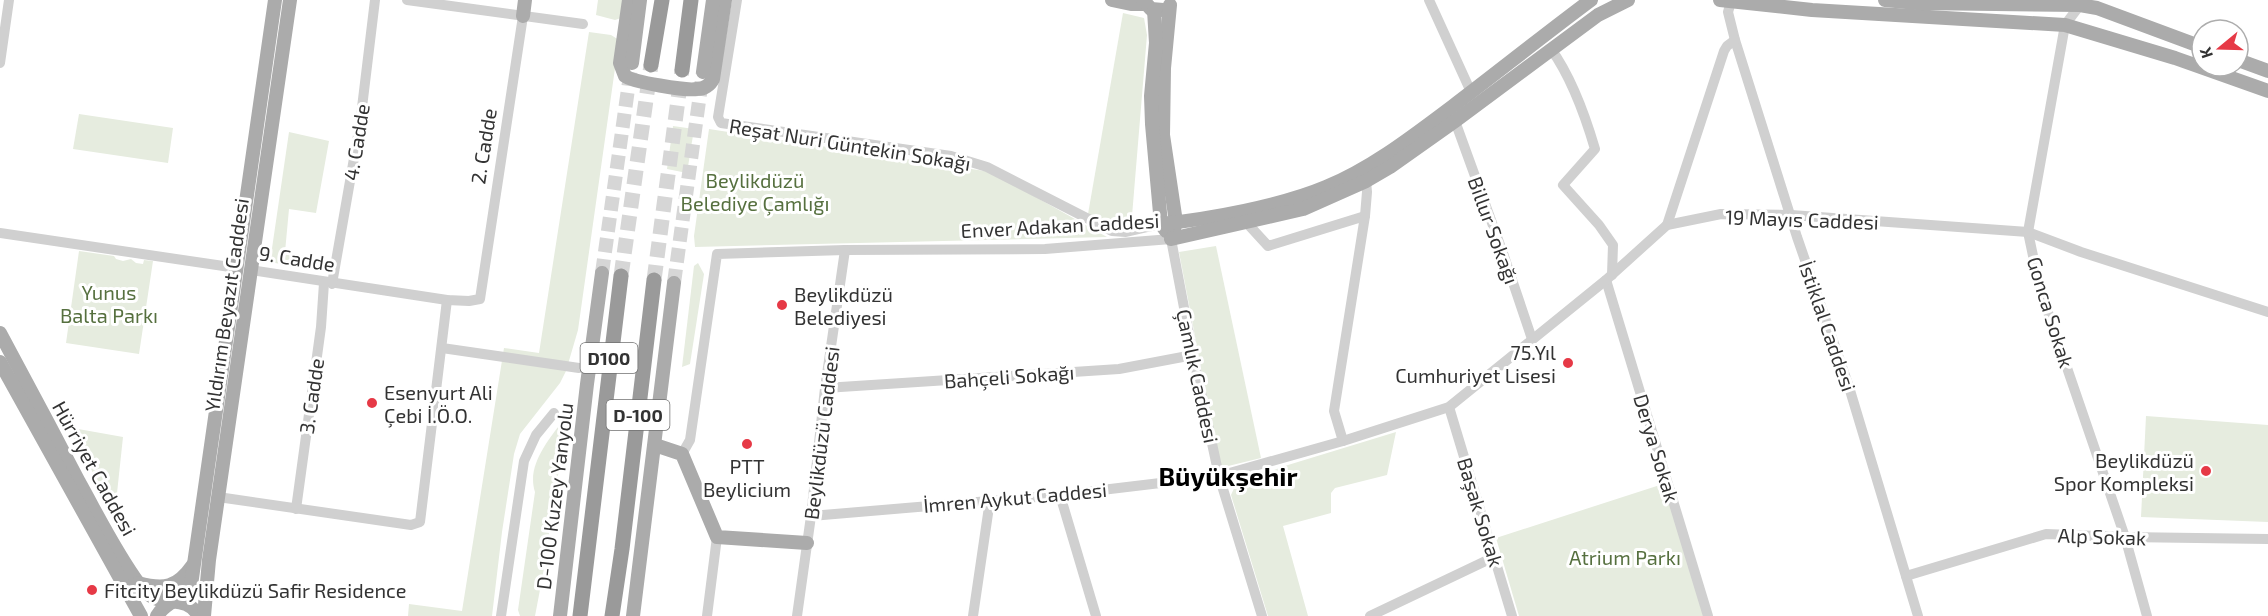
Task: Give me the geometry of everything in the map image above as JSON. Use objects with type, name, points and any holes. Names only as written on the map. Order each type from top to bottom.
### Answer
[{"type":"highway","points":[[652,0],[651,17],[655,40]]},
{"type":"highway","points":[[651,65],[662,0]]},
{"type":"highway","points":[[682,70],[692,0]]},
{"type":"highway","name":"D100","points":[[600,440],[621,276]]},
{"type":"highway","name":"D-100","points":[[612,616],[654,280]]},
{"type":"highway","points":[[569,616],[584,506],[600,440]]},
{"type":"highway","name":"D-100","points":[[580,616],[600,440]]},
{"type":"highway","points":[[619,616],[622,549]]},
{"type":"main road","name":"Yıldırım Beyazıt Caddesi","points":[[157,616],[161,609],[184,596],[191,585],[275,0]]},
{"type":"main road","name":"Yıldırım Beyazıt Caddesi","points":[[204,616],[203,605],[218,497],[290,0]]},
{"type":"main road","name":"2. Cadde","points":[[523,16],[525,0]]},
{"type":"main road","points":[[629,0],[620,63],[625,76],[635,81],[691,90],[705,87],[713,79],[725,0]]},
{"type":"main road","points":[[632,63],[640,0]]},
{"type":"main road","points":[[703,72],[712,0]]},
{"type":"main road","points":[[1112,0],[1148,5],[1163,10],[1171,3]]},
{"type":"main road","name":"Enver Adakan Caddesi","points":[[1161,224],[1273,204],[1325,188],[1373,162],[1471,92],[1591,0]]},
{"type":"main road","name":"Enver Adakan Caddesi","points":[[1171,238],[1311,206],[1366,181],[1455,121],[1598,15],[1625,0]]},
{"type":"main road","points":[[1885,0],[2080,5],[2097,8],[2190,43]]},
{"type":"main road","points":[[1726,1],[1812,10],[2065,25],[2175,58],[2268,90]]},
{"type":"main road","points":[[1171,3],[1164,68],[1164,135],[1176,222],[1171,238]]},
{"type":"main road","points":[[1148,5],[1156,43],[1151,96],[1161,224],[1171,238]]},
{"type":"main road","points":[[2250,64],[2268,71]]},
{"type":"main road","name":"9. Cadde","points":[[237,268],[251,270]]},
{"type":"main road","name":"D-100 Kuzey Yanyolu","points":[[560,616],[602,273]]},
{"type":"main road","points":[[633,616],[674,283]]},
{"type":"main road","name":"Hürriyet Caddesi","points":[[1,336],[99,518],[138,584],[148,596],[159,601],[187,604],[199,616]]},
{"type":"main road","name":"Hürriyet Caddesi","points":[[0,362],[141,616]]},
{"type":"main road","points":[[655,445],[682,454],[717,537],[807,543]]},
{"type":"main road","points":[[138,584],[160,588],[169,586],[188,573],[194,563]]},
{"type":"street","points":[[0,63],[9,0]]},
{"type":"street","name":"4. Cadde","points":[[328,283],[360,124],[375,0]]},
{"type":"street","points":[[408,0],[584,24]]},
{"type":"street","name":"Reşat Nuri Güntekin Sokağı","points":[[737,0],[718,117],[721,123],[951,156],[987,167],[1112,231],[1126,232],[1161,224]]},
{"type":"street","points":[[1429,0],[1471,92]]},
{"type":"street","name":"İstiklal Caddesi","points":[[1726,1],[1735,40],[1846,378],[1918,616]]},
{"type":"street","name":"Gonca Sokak","points":[[2080,5],[2065,25],[2028,232],[2040,289],[2125,537],[2147,616]]},
{"type":"street","name":"2. Cadde","points":[[480,298],[523,16]]},
{"type":"street","points":[[1219,476],[1343,441],[1449,407],[1609,278],[1667,225],[1724,51],[1735,40]]},
{"type":"street","name":"Derya Sokak","points":[[1551,49],[1559,59],[1586,117],[1595,149],[1563,184],[1599,225],[1613,245],[1609,278],[1708,616]]},
{"type":"street","name":"Billur Sokağı","points":[[1455,121],[1532,339]]},
{"type":"street","points":[[1343,441],[1334,411],[1365,216],[1366,181]]},
{"type":"street","name":"19 Mayıs Caddesi","points":[[1667,225],[1721,214],[1791,215],[2028,232],[2080,252],[2268,312]]},
{"type":"street","points":[[1246,222],[1268,246],[1365,216]]},
{"type":"street","name":"9. Cadde","points":[[0,233],[237,268]]},
{"type":"street","name":"Enver Adakan Caddesi","points":[[682,454],[690,440],[717,255],[845,250],[1045,249],[1171,238]]},
{"type":"street","name":"Çamlık Caddesi","points":[[1171,238],[1192,356],[1219,476],[1262,616]]},
{"type":"street","name":"Beylikdüzü Caddesi","points":[[797,616],[825,388],[845,250]]},
{"type":"street","name":"9. Cadde","points":[[251,270],[447,300],[469,302],[480,298]]},
{"type":"street","name":"3. Cadde","points":[[296,509],[328,283]]},
{"type":"street","points":[[218,497],[411,525],[420,522],[447,300]]},
{"type":"street","points":[[442,348],[579,368]]},
{"type":"street","name":"Bahçeli Sokağı","points":[[825,388],[1119,369],[1192,356]]},
{"type":"street","name":"Başak Sokak","points":[[1449,407],[1512,616]]},
{"type":"street","points":[[501,616],[524,461],[536,435],[554,413]]},
{"type":"street","name":"İmren Aykut Caddesi","points":[[811,516],[1060,495],[1219,476]]},
{"type":"street","points":[[1060,495],[1096,616]]},
{"type":"street","points":[[973,616],[990,500]]},
{"type":"street","name":"Alp Sokak","points":[[1906,576],[2046,534],[2268,539]]},
{"type":"street","points":[[707,616],[717,537]]},
{"type":"street","points":[[1370,616],[1494,557]]},
{"type":"green space","points":[[598,0],[624,0],[621,18],[615,20],[596,15]]},
{"type":"green space","points":[[1123,13],[1144,18],[1147,35],[1132,216],[1113,225],[1088,214]]},
{"type":"green space","points":[[589,32],[611,35],[619,40],[578,330],[566,371],[560,383],[520,434],[514,454],[502,532],[492,616],[408,616],[409,604],[462,611],[504,348],[539,353]]},
{"type":"green space","points":[[79,114],[173,128],[168,163],[73,149]]},
{"type":"green space","points":[[673,126],[694,129],[687,173],[667,169]]},
{"type":"green space","name":"Beylikdüzü Belediye Çamlığı","points":[[709,129],[991,172],[1107,237],[695,247],[694,236]]},
{"type":"green space","points":[[289,132],[329,141],[316,213],[289,209],[285,252],[333,261],[332,267],[323,272],[270,262]]},
{"type":"green space","points":[[1216,246],[1261,458],[1220,468],[1179,252]]},
{"type":"green space","name":"Yunus Balta Parkı","points":[[79,251],[114,256],[123,261],[131,259],[143,264],[144,260],[153,261],[139,354],[66,343]]},
{"type":"green space","points":[[698,263],[704,274],[690,364],[682,367],[694,266]]},
{"type":"green space","name":"Beylikdüzü Spor Kompleksi","points":[[2146,416],[2268,425],[2268,522],[2141,517]]},
{"type":"green space","points":[[565,418],[567,427],[535,616],[520,616],[518,610],[535,492],[534,472],[541,452]]},
{"type":"green space","points":[[67,427],[123,437],[115,512]]},
{"type":"green space","points":[[1396,432],[1387,475],[1335,488],[1331,493],[1331,513],[1283,526],[1308,616],[1268,616],[1231,495],[1236,484],[1288,465]]},
{"type":"green space","name":"Atrium Parkı","points":[[1663,484],[1707,616],[1519,616],[1496,538]]},
{"type":"tunnel","points":[[621,276],[651,65]]},
{"type":"tunnel","points":[[602,273],[631,68]]},
{"type":"tunnel","points":[[654,280],[682,70]]},
{"type":"tunnel","points":[[674,283],[703,72]]},
{"type":"place","name":"Beylikdüzü Belediyesi","points":[[782,305]]},
{"type":"place","name":"75.Yıl Cumhuriyet Lisesi","points":[[1568,363]]},
{"type":"place","name":"Esenyurt Ali Çebi İ.Ö.O.","points":[[372,403]]},
{"type":"place","name":"PTT Beylicium","points":[[747,444]]},
{"type":"place","name":"Beylikdüzü Spor Kompleksi","points":[[2206,471]]},
{"type":"place","name":"Fitcity Beylikdüzü Safir Residence","points":[[92,590]]},
{"type":"district","name":"Büyükşehir","points":[[1228,475]]}]
